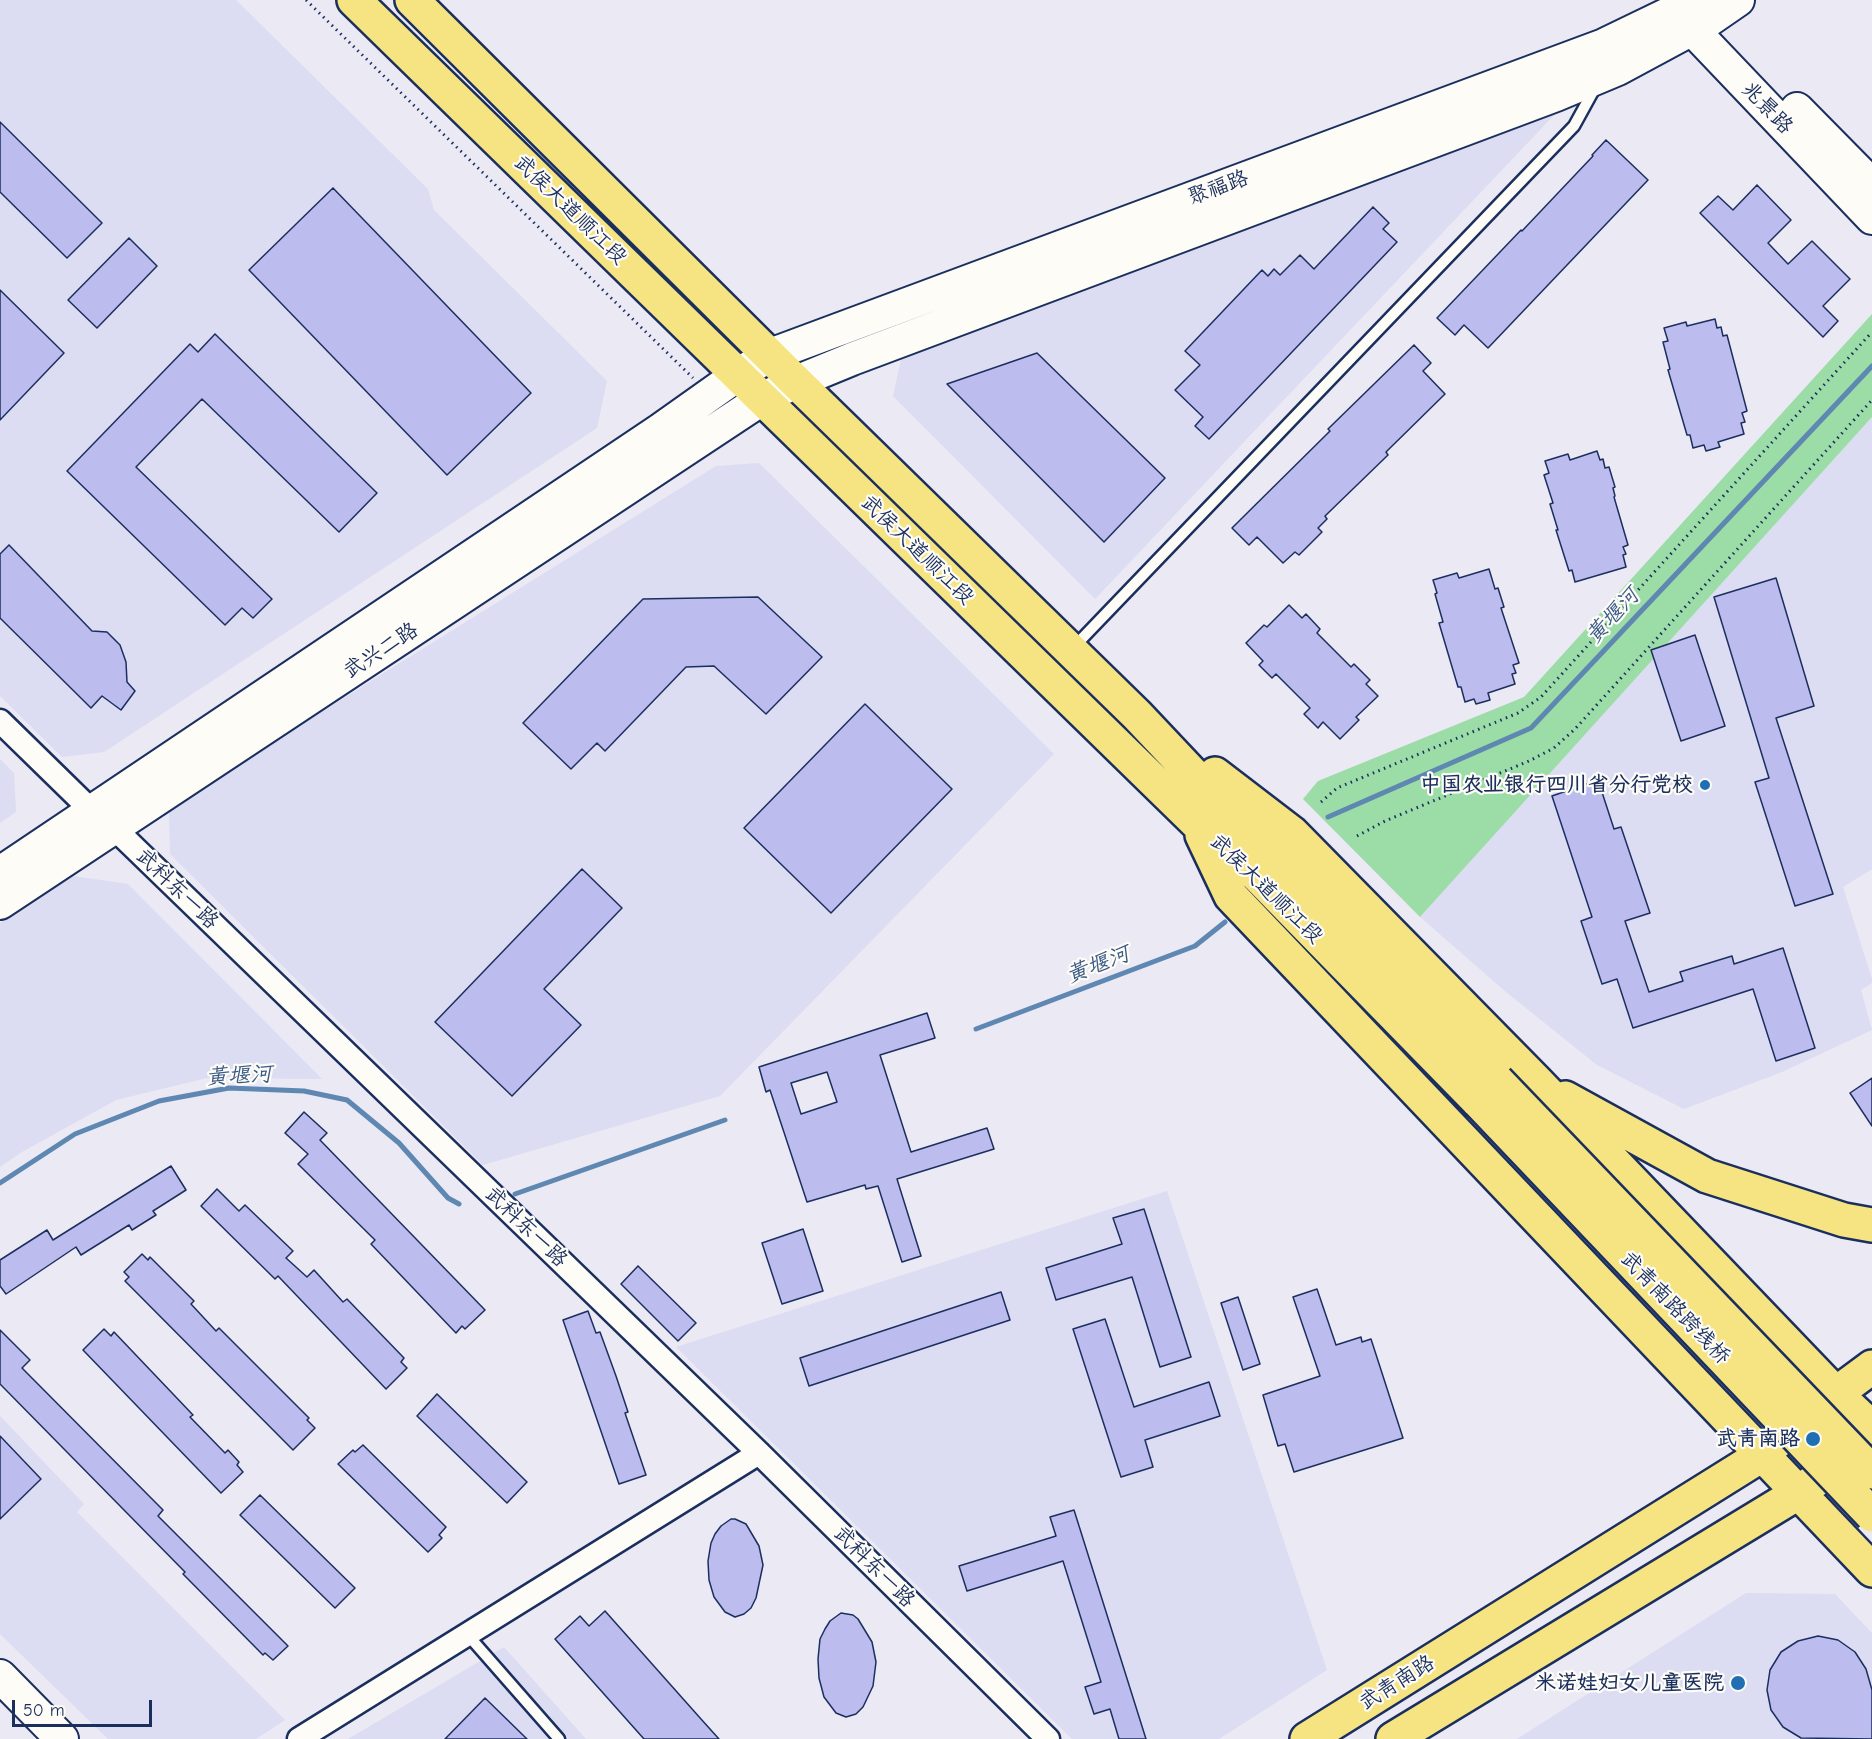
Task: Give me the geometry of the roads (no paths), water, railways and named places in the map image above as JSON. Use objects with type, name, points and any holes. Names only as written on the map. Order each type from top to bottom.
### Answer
[{"type":"main road","name":"武侯大道顺江段","points":[[354,0],[1197,823],[1256,874],[1488,1091]]},
{"type":"main road","name":"武侯大道顺江段","points":[[412,0],[796,382],[1137,715],[1488,1091]]},
{"type":"main road","points":[[592,231],[615,202]]},
{"type":"main road","points":[[1137,715],[1292,833],[1538,1082],[1835,1393],[1872,1428]]},
{"type":"main road","points":[[1197,823],[1231,896],[1872,1570]]},
{"type":"main road","points":[[1538,1082],[1707,1176],[1844,1220],[1872,1225]]},
{"type":"main road","name":"武青南路跨线桥","points":[[1488,1091],[1872,1472]]},
{"type":"main road","name":"武青南路跨线桥","points":[[1488,1091],[1872,1515]]},
{"type":"main road","name":"武青南路","points":[[1307,1739],[1762,1455],[1835,1393],[1872,1367]]},
{"type":"main road","points":[[1393,1739],[1798,1493],[1872,1437]]},
{"type":"street","points":[[1687,9],[1738,0]]},
{"type":"street","name":"武兴二路","points":[[0,903],[103,820],[762,399],[796,382],[863,355],[1556,95],[1602,75],[1687,9]]},
{"type":"street","name":"兆景路","points":[[1687,9],[1872,185]]},
{"type":"street","name":"兆景路","points":[[1687,9],[1872,218]]},
{"type":"street","name":"聚福路","points":[[103,820],[710,394],[770,355],[1604,45],[1687,9]]},
{"type":"street","name":"武科东一路","points":[[0,721],[759,1453],[1048,1739]]},
{"type":"street","points":[[0,873],[103,820]]},
{"type":"street","points":[[299,1739],[759,1453]]},
{"type":"street","points":[[0,1676],[63,1739]]},
{"type":"street","points":[[0,1706],[32,1739]]},
{"type":"lane","points":[[1071,650],[1574,126],[1602,75]]},
{"type":"lane","points":[[467,1634],[559,1739]]},
{"type":"waterway","name":"黄堰河","points":[[1328,817],[1531,728],[1872,366]]},
{"type":"waterway","name":"黄堰河","points":[[976,1029],[1195,946],[1225,922]]},
{"type":"waterway","name":"黄堰河","points":[[0,1183],[75,1134],[159,1101],[229,1088],[304,1091],[347,1100],[399,1143],[448,1198],[459,1204]]},
{"type":"waterway","name":"黄堰河","points":[[515,1194],[725,1120]]},
{"type":"place","name":"中国农业银行四川省分行党校","points":[[1705,785]]},
{"type":"place","name":"武青南路","points":[[1813,1439]]},
{"type":"place","name":"米诺娃妇女儿童医院","points":[[1738,1683]]}]
